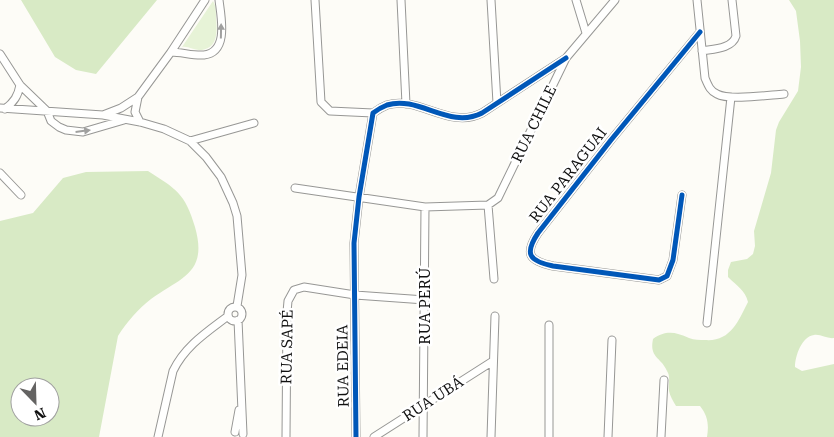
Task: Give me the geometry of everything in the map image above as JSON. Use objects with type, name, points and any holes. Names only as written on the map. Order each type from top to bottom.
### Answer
[{"type":"street","points":[[103,115],[121,108],[138,96],[171,52],[205,0]]},
{"type":"street","points":[[171,52],[204,55],[218,47],[222,34],[219,0]]},
{"type":"street","points":[[315,0],[321,102],[330,110],[373,113],[386,106],[406,104],[452,117],[463,118],[476,116],[566,58],[615,0]]},
{"type":"street","points":[[402,0],[406,104]]},
{"type":"street","points":[[491,0],[497,103]]},
{"type":"street","points":[[576,0],[586,33]]},
{"type":"street","points":[[696,0],[705,78],[708,86],[718,95],[730,97],[784,94]]},
{"type":"street","points":[[702,51],[724,46],[735,40],[732,0]]},
{"type":"street","name":"RUA PARAGUAI","points":[[682,195],[673,260],[667,276],[659,280],[553,266],[537,262],[532,256],[530,250],[538,233],[611,140],[700,32]]},
{"type":"street","points":[[0,54],[20,85],[47,111],[51,121],[59,127],[74,132],[83,132],[110,123],[128,120]]},
{"type":"street","name":"RUA CHILE","points":[[488,205],[498,198],[566,58]]},
{"type":"street","points":[[2,109],[11,104],[16,98],[20,85]]},
{"type":"street","points":[[138,96],[135,112],[140,122]]},
{"type":"street","points":[[708,323],[730,97]]},
{"type":"street","points":[[2,109],[103,115],[164,129],[190,142],[206,157],[221,177],[234,203],[237,216],[242,275],[237,306]]},
{"type":"street","name":"RUA EDEIA","points":[[356,437],[354,243],[359,197],[373,113]]},
{"type":"street","points":[[190,142],[254,123]]},
{"type":"street","points":[[0,173],[20,195]]},
{"type":"street","points":[[295,188],[425,207],[488,205],[494,279]]},
{"type":"street","name":"RUA PERÚ","points":[[423,437],[425,207]]},
{"type":"street","name":"RUA SAPÉ","points":[[286,437],[287,312],[291,294],[294,290],[304,287],[355,295]]},
{"type":"street","points":[[355,295],[425,300]]},
{"type":"street","points":[[158,437],[173,371],[177,363],[192,344],[228,316],[229,310],[237,306]]},
{"type":"street","points":[[237,306],[242,310],[238,320],[242,395],[239,435]]},
{"type":"street","points":[[228,316],[232,320],[238,320]]},
{"type":"street","points":[[491,437],[495,316]]},
{"type":"street","points":[[549,325],[549,437]]},
{"type":"street","points":[[608,437],[612,340]]},
{"type":"street","name":"RUA UBÁ","points":[[374,437],[493,361]]},
{"type":"street","points":[[661,437],[664,380]]},
{"type":"green space","points":[[21,0],[157,0],[96,74],[76,70],[55,57]]},
{"type":"green space","points":[[789,0],[834,0],[834,338],[817,335],[810,336],[798,352],[795,367],[802,371],[834,364],[834,437],[707,437],[707,421],[705,413],[700,406],[676,406],[669,391],[668,373],[665,366],[654,354],[653,339],[666,333],[679,334],[697,340],[721,338],[737,323],[748,302],[743,291],[728,277],[728,270],[731,262],[747,259],[753,254],[755,246],[754,231],[771,173],[776,130],[798,91],[801,67],[800,41],[796,11]]},
{"type":"green space","points":[[213,1],[216,9],[217,27],[216,37],[212,45],[202,50],[182,47]]},
{"type":"green space","points":[[148,171],[173,188],[183,199],[195,227],[198,255],[190,272],[142,307],[118,336],[99,437],[0,437],[0,221],[33,213],[63,178],[86,172]]},
{"type":"cycle path","points":[[682,195],[673,260],[667,276],[659,280],[553,266],[539,262],[531,256],[531,246],[538,233],[611,140],[700,32]]},
{"type":"cycle path","points":[[356,437],[354,243],[359,197],[373,113],[387,105],[399,103],[411,104],[458,118],[470,117],[482,113],[566,58]]}]
